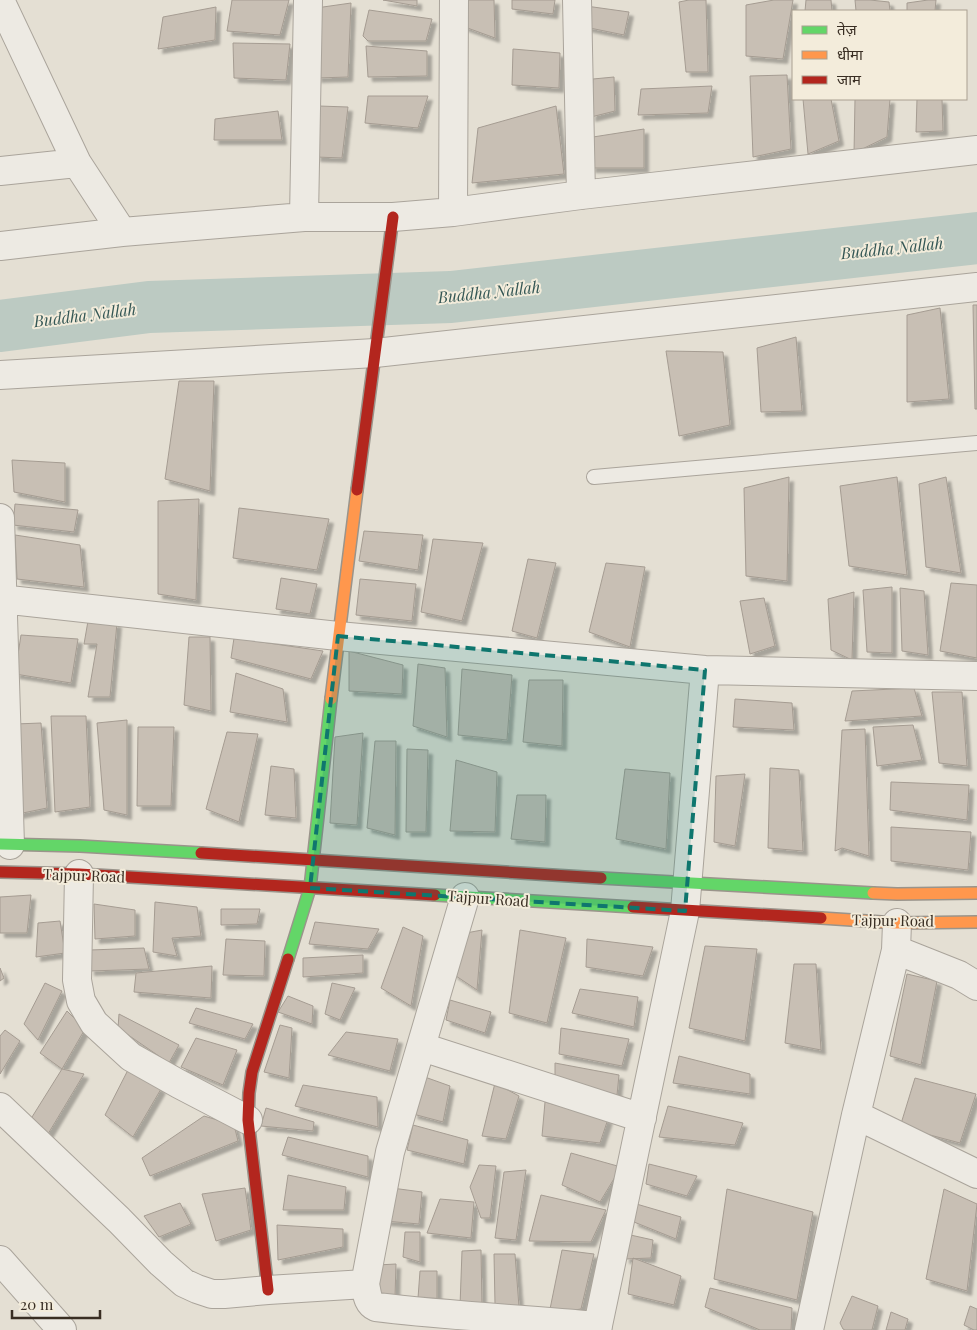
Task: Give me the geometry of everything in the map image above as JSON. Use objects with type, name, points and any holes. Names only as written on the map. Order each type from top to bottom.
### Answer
[{"type":"main road","points":[[268,1290],[248,1120],[248,1093],[252,1072],[310,888],[338,636],[391,228]]},
{"type":"main road","name":"Tajpur Road","points":[[5,845],[80,846],[897,894],[977,894]]},
{"type":"main road","name":"Tajpur Road","points":[[0,872],[79,874],[896,923],[977,922]]},
{"type":"street","points":[[0,0],[77,163],[122,232]]},
{"type":"street","points":[[304,217],[308,0]]},
{"type":"street","points":[[453,212],[454,0]]},
{"type":"street","points":[[577,0],[581,195]]},
{"type":"street","points":[[0,246],[122,232],[304,217],[391,228],[453,212],[581,195],[977,150]]},
{"type":"street","points":[[0,171],[77,163]]},
{"type":"street","points":[[0,375],[377,344],[977,287]]},
{"type":"street","points":[[0,518],[5,845]]},
{"type":"street","points":[[1,599],[338,636],[706,670],[977,676]]},
{"type":"street","points":[[465,897],[390,1152],[366,1284],[370,1304],[376,1308],[430,1322],[509,1318],[598,1328],[685,911],[706,670]]},
{"type":"street","points":[[79,874],[77,980],[81,1001],[94,1023],[131,1057],[248,1120]]},
{"type":"street","points":[[811,1329],[856,1115],[896,950],[896,923]]},
{"type":"street","points":[[896,950],[958,975],[977,986]]},
{"type":"street","points":[[422,1047],[642,1118]]},
{"type":"street","points":[[0,1107],[184,1283],[212,1294],[366,1284]]},
{"type":"street","points":[[856,1115],[977,1174]]},
{"type":"street","points":[[0,1260],[62,1330]]},
{"type":"lane","points":[[594,477],[977,444]]},
{"type":"highlighted area","points":[[338,636],[705,670],[685,911],[310,888]]},
{"type":"building","points":[[232,0],[289,0],[280,35],[227,31]]},
{"type":"building","points":[[383,0],[417,0],[417,6]]},
{"type":"building","points":[[462,0],[494,0],[495,38],[462,26]]},
{"type":"building","points":[[512,0],[555,0],[553,14],[512,9]]},
{"type":"building","points":[[706,0],[708,72],[686,72],[679,2]]},
{"type":"building","points":[[774,0],[793,0],[783,59],[746,56],[746,5]]},
{"type":"building","points":[[806,0],[831,0],[832,10],[805,10]]},
{"type":"building","points":[[855,0],[889,2],[890,10],[856,10]]},
{"type":"building","points":[[936,0],[935,10],[907,10],[907,3]]},
{"type":"building","points":[[351,3],[348,77],[317,78],[316,8]]},
{"type":"building","points":[[586,6],[629,12],[624,35],[585,27]]},
{"type":"building","points":[[216,7],[215,40],[158,49],[163,17]]},
{"type":"building","points":[[369,10],[432,19],[426,41],[368,41],[363,36]]},
{"type":"building","points":[[233,43],[290,44],[286,80],[234,78]]},
{"type":"building","points":[[366,46],[427,51],[427,76],[368,77]]},
{"type":"building","points":[[513,49],[560,53],[559,88],[512,85]]},
{"type":"building","points":[[787,75],[791,149],[753,157],[750,76]]},
{"type":"building","points":[[614,77],[615,111],[591,117],[593,79]]},
{"type":"building","points":[[712,86],[708,113],[638,115],[641,89]]},
{"type":"building","points":[[368,96],[428,96],[418,128],[365,123]]},
{"type":"building","points":[[803,100],[831,100],[839,141],[808,154]]},
{"type":"building","points":[[855,100],[890,100],[887,137],[854,153]]},
{"type":"building","points":[[917,100],[942,100],[943,131],[916,132]]},
{"type":"building","points":[[319,106],[348,107],[342,158],[316,157]]},
{"type":"building","points":[[556,106],[564,174],[472,183],[478,128]]},
{"type":"building","points":[[278,111],[282,140],[214,140],[215,119]]},
{"type":"building","points":[[644,129],[644,168],[591,168],[593,137]]},
{"type":"building","points":[[973,305],[977,305],[977,409],[975,409]]},
{"type":"building","points":[[940,308],[949,399],[907,402],[907,315]]},
{"type":"building","points":[[796,337],[802,411],[761,412],[757,348]]},
{"type":"building","points":[[666,351],[723,352],[730,425],[679,436]]},
{"type":"building","points":[[179,381],[214,381],[210,491],[165,479]]},
{"type":"building","points":[[12,460],[65,463],[65,502],[14,492]]},
{"type":"building","points":[[789,477],[787,581],[746,576],[744,488]]},
{"type":"building","points":[[897,477],[907,575],[849,566],[840,486]]},
{"type":"building","points":[[946,477],[961,573],[926,567],[919,484]]},
{"type":"building","points":[[199,499],[196,600],[158,594],[158,501]]},
{"type":"building","points":[[15,504],[78,510],[74,532],[13,525]]},
{"type":"building","points":[[239,508],[329,519],[317,570],[233,558]]},
{"type":"building","points":[[364,531],[423,535],[418,570],[359,561]]},
{"type":"building","points":[[15,535],[80,545],[84,587],[17,579]]},
{"type":"building","points":[[433,539],[483,543],[462,621],[421,612]]},
{"type":"building","points":[[528,559],[556,563],[537,638],[512,631]]},
{"type":"building","points":[[606,563],[645,567],[630,647],[589,632]]},
{"type":"building","points":[[281,578],[317,584],[310,614],[276,609]]},
{"type":"building","points":[[360,579],[416,584],[412,621],[356,615]]},
{"type":"building","points":[[951,583],[977,585],[977,658],[940,651]]},
{"type":"building","points":[[892,587],[892,653],[867,652],[863,590]]},
{"type":"building","points":[[900,588],[924,591],[928,655],[902,651]]},
{"type":"building","points":[[854,592],[852,660],[831,650],[828,599]]},
{"type":"building","points":[[764,598],[775,646],[750,654],[740,601]]},
{"type":"building","points":[[88,621],[117,623],[110,697],[88,697],[97,644],[84,644]]},
{"type":"building","points":[[21,635],[78,639],[71,683],[15,674]]},
{"type":"building","points":[[189,637],[210,637],[211,711],[184,705]]},
{"type":"building","points":[[234,638],[323,651],[311,679],[231,658]]},
{"type":"building","points":[[349,651],[403,665],[402,694],[349,691]]},
{"type":"building","points":[[418,664],[445,668],[447,737],[413,726]]},
{"type":"building","points":[[462,669],[512,675],[507,740],[458,735]]},
{"type":"building","points":[[236,673],[283,689],[287,722],[230,712]]},
{"type":"building","points":[[529,680],[563,680],[562,746],[523,742]]},
{"type":"building","points":[[914,688],[922,716],[845,721],[852,691]]},
{"type":"building","points":[[932,692],[962,692],[967,766],[939,763]]},
{"type":"building","points":[[735,699],[792,703],[794,730],[733,727]]},
{"type":"building","points":[[51,716],[86,716],[90,807],[55,812]]},
{"type":"building","points":[[127,720],[127,815],[104,810],[97,723]]},
{"type":"building","points":[[41,723],[47,808],[18,814],[15,724]]},
{"type":"building","points":[[913,725],[922,760],[877,766],[873,727]]},
{"type":"building","points":[[138,727],[174,727],[171,806],[137,806]]},
{"type":"building","points":[[865,729],[869,856],[842,848],[835,851],[842,730]]},
{"type":"building","points":[[227,732],[258,734],[239,822],[206,809]]},
{"type":"building","points":[[363,733],[357,825],[330,823],[335,737]]},
{"type":"building","points":[[375,741],[396,741],[395,835],[367,828]]},
{"type":"building","points":[[407,749],[428,750],[426,832],[406,832]]},
{"type":"building","points":[[456,760],[497,772],[495,832],[450,831]]},
{"type":"building","points":[[271,766],[294,769],[296,818],[265,815]]},
{"type":"building","points":[[770,768],[799,770],[803,851],[768,848]]},
{"type":"building","points":[[625,769],[670,773],[666,849],[616,839]]},
{"type":"building","points":[[745,774],[735,846],[714,842],[716,776]]},
{"type":"building","points":[[891,782],[969,785],[967,820],[890,810]]},
{"type":"building","points":[[517,795],[546,795],[545,842],[511,839]]},
{"type":"building","points":[[891,827],[971,832],[968,870],[891,861]]},
{"type":"building","points":[[31,895],[27,933],[0,933],[0,897]]},
{"type":"building","points":[[155,902],[197,907],[201,936],[172,938],[177,956],[153,952]]},
{"type":"building","points":[[94,904],[135,910],[135,936],[95,939]]},
{"type":"building","points":[[221,909],[260,909],[257,924],[221,925]]},
{"type":"building","points":[[60,921],[65,953],[36,957],[38,923]]},
{"type":"building","points":[[315,922],[379,929],[368,949],[309,944]]},
{"type":"building","points":[[403,927],[423,936],[411,1006],[381,988]]},
{"type":"building","points":[[482,930],[477,990],[453,974],[466,933]]},
{"type":"building","points":[[520,930],[566,938],[547,1023],[509,1013]]},
{"type":"building","points":[[226,939],[265,941],[264,976],[223,975]]},
{"type":"building","points":[[587,939],[653,947],[643,976],[586,967]]},
{"type":"building","points":[[705,946],[757,949],[745,1041],[689,1028]]},
{"type":"building","points":[[144,948],[149,969],[90,971],[90,950]]},
{"type":"building","points":[[363,955],[363,973],[303,977],[303,958]]},
{"type":"building","points":[[794,964],[816,964],[821,1050],[785,1043]]},
{"type":"building","points":[[212,966],[211,998],[134,992],[136,973]]},
{"type":"building","points":[[0,968],[4,978],[0,981]]},
{"type":"building","points":[[907,974],[937,981],[921,1065],[890,1056]]},
{"type":"building","points":[[45,983],[62,991],[38,1040],[24,1024]]},
{"type":"building","points":[[332,983],[355,988],[340,1020],[325,1014]]},
{"type":"building","points":[[580,989],[638,997],[634,1027],[572,1013]]},
{"type":"building","points":[[288,996],[313,1006],[312,1024],[278,1012]]},
{"type":"building","points":[[450,1000],[491,1012],[485,1033],[446,1020]]},
{"type":"building","points":[[196,1008],[253,1024],[245,1039],[189,1023]]},
{"type":"building","points":[[67,1011],[85,1029],[62,1069],[40,1053]]},
{"type":"building","points":[[119,1014],[179,1045],[169,1063],[118,1028]]},
{"type":"building","points":[[280,1025],[292,1028],[289,1078],[264,1072]]},
{"type":"building","points":[[561,1028],[629,1039],[622,1066],[559,1054]]},
{"type":"building","points":[[5,1030],[20,1041],[0,1074],[0,1036]]},
{"type":"building","points":[[346,1032],[398,1039],[390,1071],[328,1055]]},
{"type":"building","points":[[196,1038],[237,1050],[223,1085],[181,1067]]},
{"type":"building","points":[[679,1056],[750,1074],[750,1094],[673,1083]]},
{"type":"building","points":[[555,1063],[619,1075],[617,1095],[555,1078]]},
{"type":"building","points":[[130,1066],[161,1089],[133,1137],[105,1115]]},
{"type":"building","points":[[62,1069],[84,1074],[48,1134],[32,1117]]},
{"type":"building","points":[[422,1076],[450,1086],[443,1122],[413,1114]]},
{"type":"building","points":[[915,1078],[976,1094],[960,1143],[900,1127]]},
{"type":"building","points":[[495,1083],[519,1096],[506,1139],[482,1136]]},
{"type":"building","points":[[303,1085],[377,1097],[378,1127],[295,1106]]},
{"type":"building","points":[[545,1102],[608,1119],[600,1143],[542,1136]]},
{"type":"building","points":[[668,1106],[743,1123],[735,1145],[659,1137]]},
{"type":"building","points":[[266,1108],[314,1122],[313,1131],[261,1126]]},
{"type":"building","points":[[204,1116],[234,1125],[238,1141],[150,1176],[142,1158]]},
{"type":"building","points":[[413,1125],[468,1140],[464,1164],[407,1150]]},
{"type":"building","points":[[288,1137],[368,1156],[368,1177],[282,1155]]},
{"type":"building","points":[[571,1153],[621,1167],[600,1202],[562,1185]]},
{"type":"building","points":[[649,1164],[697,1176],[687,1196],[646,1184]]},
{"type":"building","points":[[479,1165],[496,1166],[490,1218],[481,1218],[470,1187]]},
{"type":"building","points":[[526,1170],[516,1240],[495,1238],[504,1172]]},
{"type":"building","points":[[288,1175],[346,1187],[344,1210],[283,1210]]},
{"type":"building","points":[[245,1188],[251,1230],[216,1241],[202,1194]]},
{"type":"building","points":[[392,1188],[422,1192],[419,1224],[385,1221]]},
{"type":"building","points":[[727,1189],[813,1212],[797,1300],[714,1279]]},
{"type":"building","points":[[944,1189],[977,1204],[967,1291],[926,1279]]},
{"type":"building","points":[[541,1195],[606,1210],[591,1242],[529,1241]]},
{"type":"building","points":[[440,1199],[474,1202],[471,1238],[427,1233]]},
{"type":"building","points":[[180,1203],[191,1224],[159,1237],[144,1216]]},
{"type":"building","points":[[633,1203],[681,1217],[676,1239],[634,1222]]},
{"type":"building","points":[[277,1225],[343,1229],[343,1247],[278,1260]]},
{"type":"building","points":[[405,1232],[420,1232],[420,1262],[403,1257]]},
{"type":"building","points":[[626,1234],[653,1240],[651,1258],[625,1259]]},
{"type":"building","points":[[481,1250],[482,1305],[460,1306],[462,1251]]},
{"type":"building","points":[[562,1250],[594,1254],[581,1309],[549,1314]]},
{"type":"building","points":[[494,1254],[515,1254],[519,1307],[495,1304]]},
{"type":"building","points":[[633,1258],[681,1276],[674,1305],[628,1294]]},
{"type":"building","points":[[396,1264],[395,1297],[380,1297],[377,1265]]},
{"type":"building","points":[[420,1271],[437,1271],[437,1303],[418,1298]]},
{"type":"building","points":[[710,1288],[792,1308],[791,1330],[760,1330],[705,1307]]},
{"type":"building","points":[[852,1296],[878,1306],[872,1330],[843,1329],[840,1323]]},
{"type":"building","points":[[970,1306],[977,1309],[977,1330],[964,1325]]},
{"type":"building","points":[[891,1312],[908,1319],[905,1330],[886,1330]]},
{"type":"waterway","name":"Buddha Nallah","points":[[0,326],[149,307],[451,297],[977,238]]},
{"type":"traffic: fast","points":[[288,959],[310,888],[331,699]]},
{"type":"traffic: fast","points":[[0,844],[80,846],[201,853]]},
{"type":"traffic: fast","points":[[601,878],[873,893]]},
{"type":"traffic: fast","points":[[435,895],[633,907]]},
{"type":"traffic: slow","points":[[331,699],[357,490]]},
{"type":"traffic: slow","points":[[873,893],[977,893]]},
{"type":"traffic: slow","points":[[821,918],[897,923],[977,922]]},
{"type":"traffic: jam","points":[[357,490],[393,217]]},
{"type":"traffic: jam","points":[[201,853],[601,878]]},
{"type":"traffic: jam","points":[[0,872],[79,874],[435,895]]},
{"type":"traffic: jam","points":[[633,907],[821,918]]},
{"type":"traffic: jam","points":[[268,1290],[248,1120],[249,1093],[252,1072],[288,959]]}]
